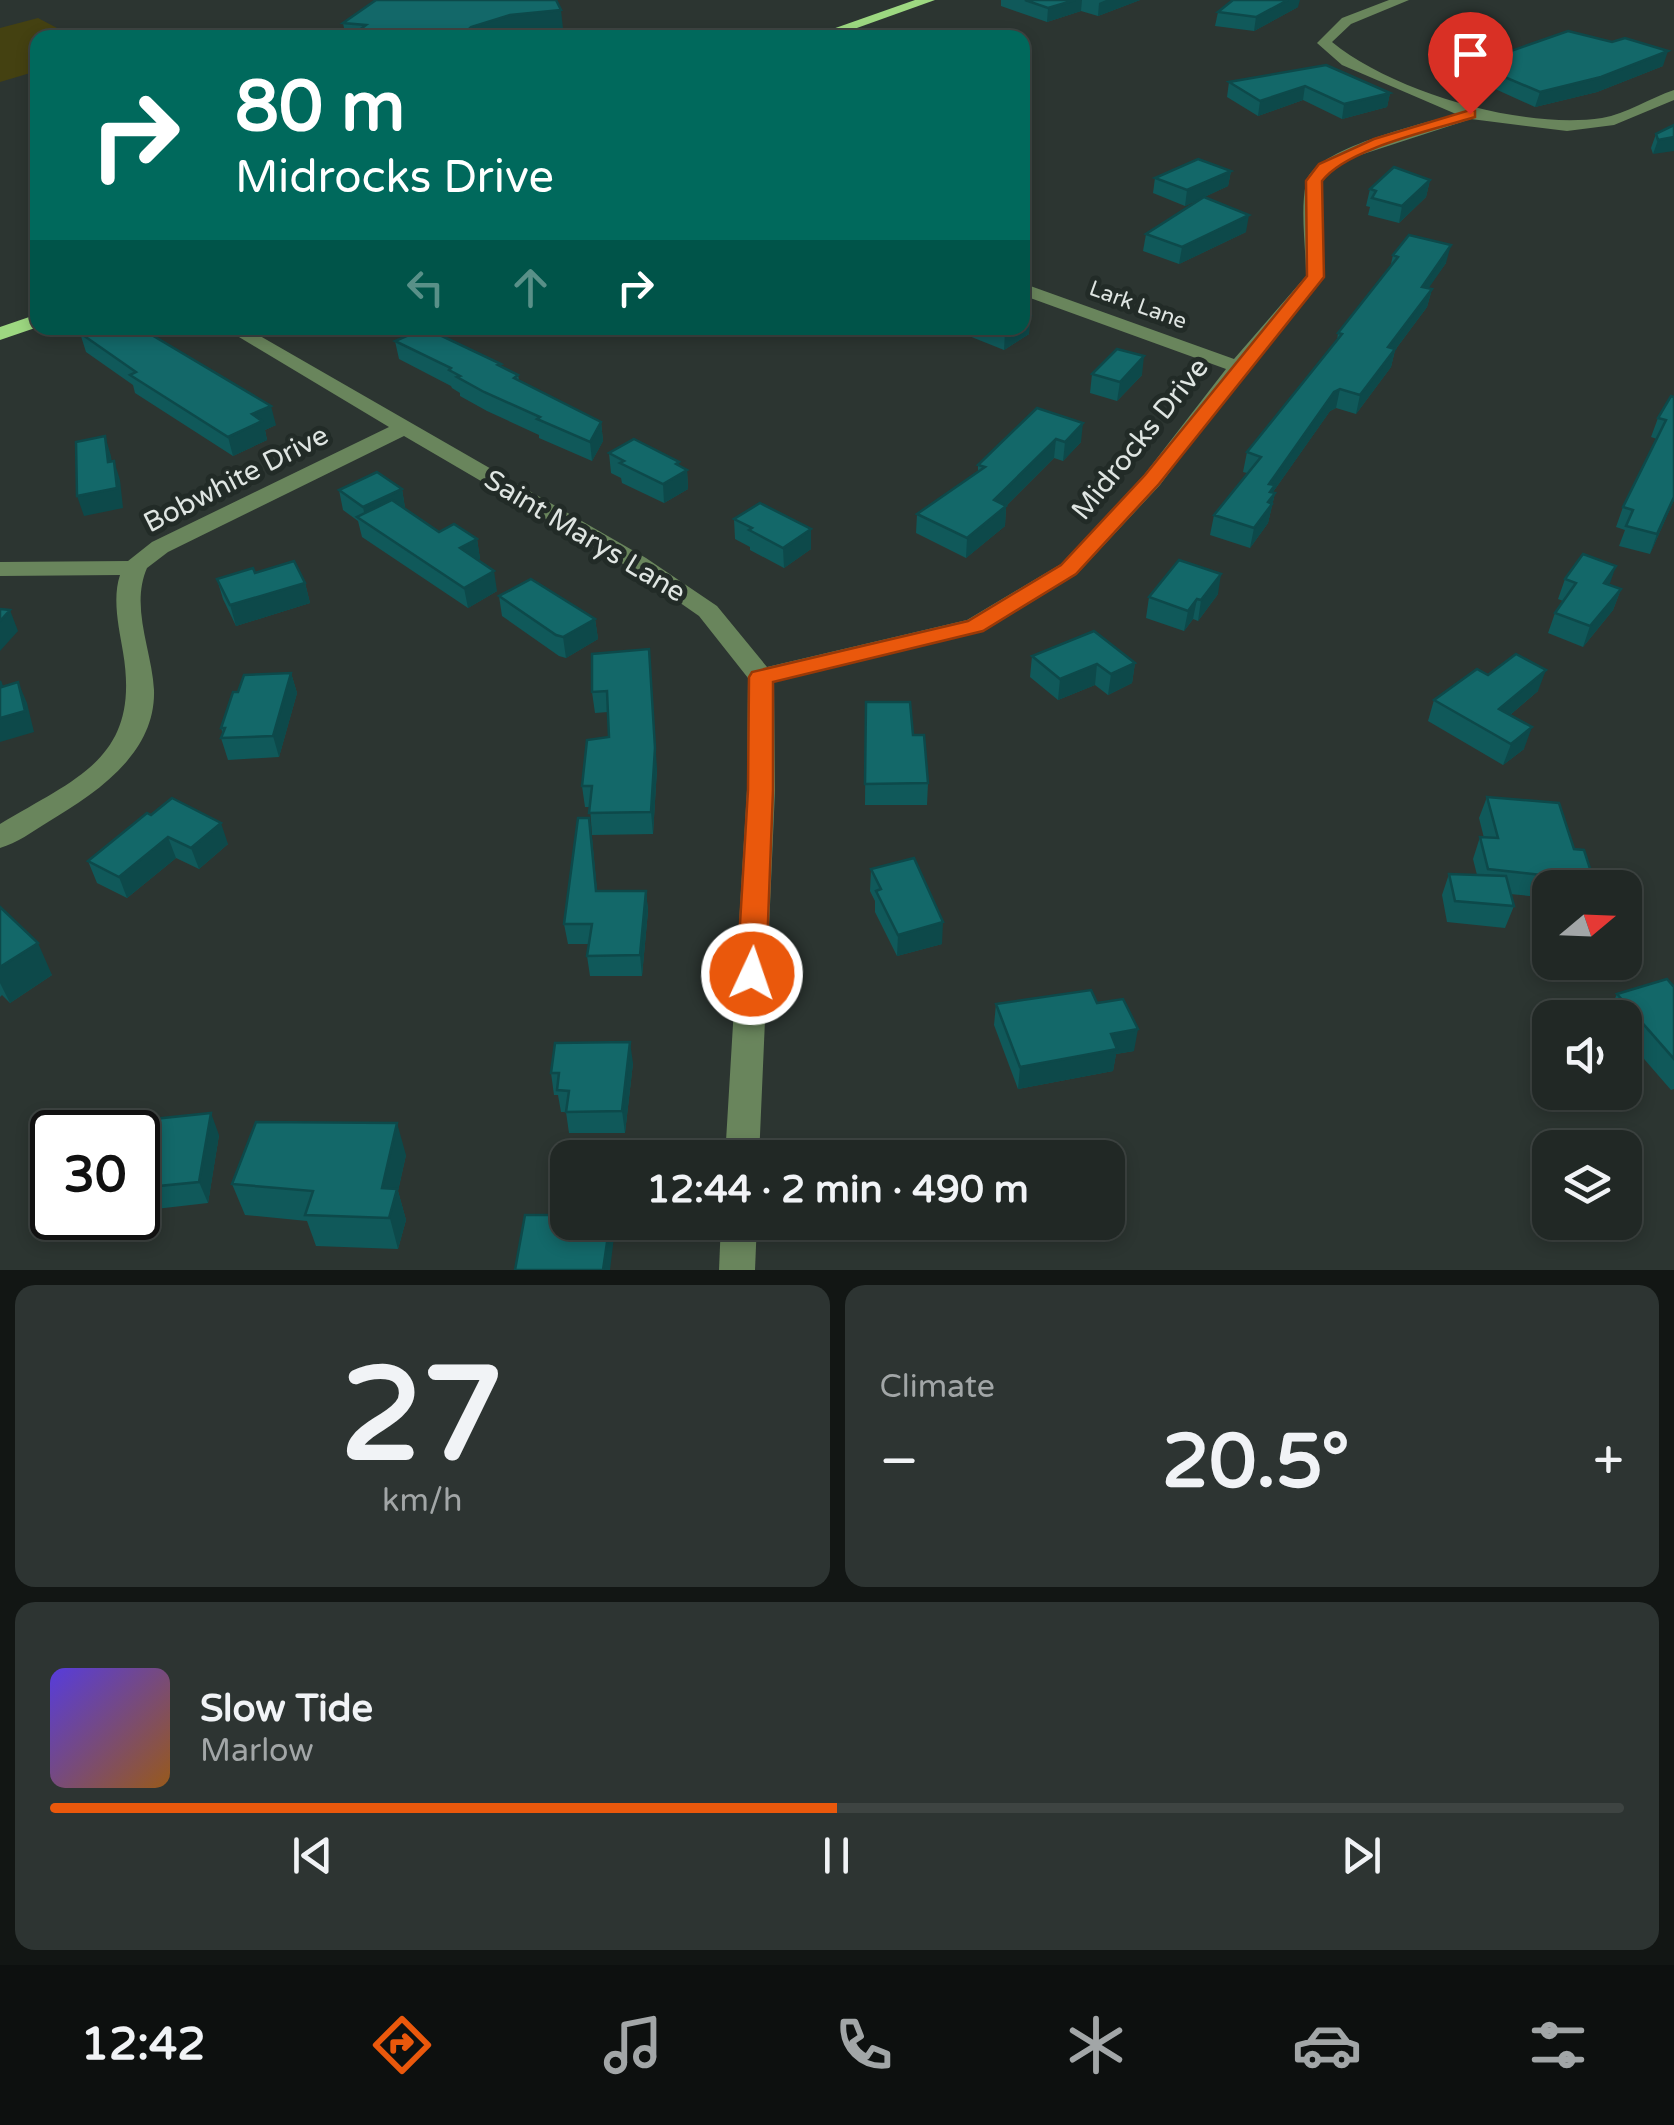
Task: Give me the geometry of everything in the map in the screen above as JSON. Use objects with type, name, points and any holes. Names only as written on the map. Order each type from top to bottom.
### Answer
[{"type":"main road","points":[[838,30],[928,0]]},
{"type":"main road","points":[[0,334],[30,323]]},
{"type":"street","points":[[1402,0],[1358,16],[1328,33],[1324,44],[1346,62],[1470,114]]},
{"type":"street","name":"Midrocks Drive","points":[[761,677],[975,626],[1069,569],[1109,529],[1315,277],[1314,181],[1324,168],[1379,142],[1470,114],[1567,126],[1609,122],[1674,95]]},
{"type":"street","name":"Lark Lane","points":[[1030,291],[1238,367]]},
{"type":"street","name":"Saint Marys Lane","points":[[245,335],[638,563],[708,611],[761,677]]},
{"type":"street","name":"Bobwhite Drive","points":[[0,838],[105,770],[137,726],[142,690],[128,598],[134,568],[160,547],[402,429]]},
{"type":"street","points":[[0,569],[134,568]]},
{"type":"street","points":[[743,1140],[761,790],[761,677]]},
{"type":"street","points":[[737,1270],[738,1240]]},
{"type":"shaded area","points":[[38,18],[61,30],[30,30],[30,73],[0,82],[0,28]]},
{"type":"building","points":[[376,0],[556,0],[561,10],[510,15],[468,30],[359,30],[366,25],[343,23]]},
{"type":"building","points":[[1025,0],[1075,0],[1048,8]]},
{"type":"building","points":[[1233,0],[1288,0],[1256,17],[1218,12]]},
{"type":"building","points":[[1568,31],[1612,42],[1625,38],[1668,51],[1601,77],[1540,92],[1474,64]]},
{"type":"building","points":[[1326,65],[1390,93],[1344,104],[1305,86],[1260,101],[1229,82]]},
{"type":"building","points":[[1674,125],[1674,137],[1658,140],[1656,134]]},
{"type":"building","points":[[1198,159],[1231,171],[1187,190],[1155,178]]},
{"type":"building","points":[[1394,167],[1430,180],[1402,206],[1372,198],[1376,191],[1370,189]]},
{"type":"building","points":[[1204,197],[1249,215],[1182,247],[1146,234]]},
{"type":"building","points":[[1409,235],[1451,245],[1422,287],[1432,289],[1388,347],[1395,349],[1360,395],[1340,389],[1334,392],[1269,484],[1275,485],[1270,492],[1275,493],[1268,502],[1272,504],[1254,528],[1214,515],[1261,457],[1247,452],[1342,334],[1338,333],[1398,257],[1393,255]]},
{"type":"building","points":[[83,335],[152,335],[271,406],[252,414],[262,421],[228,437],[130,375],[136,372]]},
{"type":"building","points":[[409,335],[440,335],[501,364],[498,365],[518,375],[514,378],[601,422],[590,442],[484,392],[457,377],[460,376],[451,368],[395,341]]},
{"type":"building","points":[[1117,349],[1144,356],[1120,382],[1092,374]]},
{"type":"building","points":[[1671,396],[1674,497],[1657,534],[1626,526],[1633,510],[1623,507],[1666,420],[1658,418]]},
{"type":"building","points":[[1037,408],[1083,423],[1065,442],[1056,439],[994,500],[1006,506],[967,538],[917,514],[985,467],[978,465]]},
{"type":"building","points":[[105,436],[108,462],[114,461],[117,488],[77,496],[76,442]]},
{"type":"building","points":[[634,439],[687,470],[663,484],[620,463],[624,461],[609,453]]},
{"type":"building","points":[[377,472],[402,489],[363,507],[339,490]]},
{"type":"building","points":[[392,500],[439,532],[454,524],[477,539],[460,548],[494,571],[464,588],[357,517]]},
{"type":"building","points":[[760,503],[811,529],[783,548],[734,519]]},
{"type":"building","points":[[1583,554],[1616,566],[1604,583],[1621,589],[1590,626],[1555,613],[1576,583],[1565,579]]},
{"type":"building","points":[[1179,560],[1221,574],[1188,611],[1149,597]]},
{"type":"building","points":[[294,561],[305,583],[230,605],[217,579],[253,568],[255,573]]},
{"type":"building","points":[[531,579],[595,619],[563,637],[499,596]]},
{"type":"building","points":[[1094,631],[1135,663],[1111,674],[1097,664],[1060,679],[1032,656]]},
{"type":"building","points":[[649,649],[655,748],[651,812],[589,813],[592,786],[582,786],[587,740],[609,737],[607,691],[592,692],[592,654]]},
{"type":"building","points":[[1516,654],[1546,670],[1499,709],[1532,727],[1511,744],[1434,700],[1477,669],[1488,675]]},
{"type":"building","points":[[291,673],[273,736],[221,738],[233,692],[238,692],[244,675]]},
{"type":"building","points":[[0,681],[2,687],[18,682],[25,711],[0,718]]},
{"type":"building","points":[[866,702],[910,702],[913,735],[924,735],[928,783],[865,784]]},
{"type":"building","points":[[1487,797],[1559,803],[1574,849],[1584,850],[1590,870],[1532,870],[1532,874],[1488,869],[1480,837],[1498,838]]},
{"type":"building","points":[[172,798],[221,823],[191,848],[168,837],[119,877],[88,861],[147,813],[151,815]]},
{"type":"building","points":[[578,818],[589,818],[596,891],[646,891],[640,955],[587,956],[592,924],[564,924]]},
{"type":"building","points":[[914,858],[943,922],[898,935],[876,891],[881,889],[871,869]]},
{"type":"building","points":[[1449,874],[1506,876],[1514,906],[1455,901]]},
{"type":"building","points":[[0,907],[38,943],[0,967]]},
{"type":"building","points":[[1667,979],[1674,987],[1674,1059],[1642,1023],[1642,1000],[1622,1000],[1617,994]]},
{"type":"building","points":[[1091,990],[1097,1003],[1123,999],[1138,1029],[1111,1034],[1117,1049],[1020,1067],[996,1004]]},
{"type":"building","points":[[630,1042],[622,1111],[566,1112],[569,1091],[557,1090],[559,1073],[551,1073],[555,1043]]},
{"type":"building","points":[[211,1113],[199,1182],[160,1186],[160,1118]]},
{"type":"building","points":[[256,1122],[397,1123],[382,1188],[397,1189],[389,1218],[305,1215],[313,1191],[232,1184]]},
{"type":"building","points":[[525,1215],[550,1215],[550,1240],[607,1240],[603,1270],[515,1270]]},
{"type":"route","points":[[752,974],[761,790],[761,677],[975,626],[1069,569],[1152,480],[1238,367],[1315,277],[1314,181],[1324,168],[1342,156],[1379,142],[1470,114]]}]
